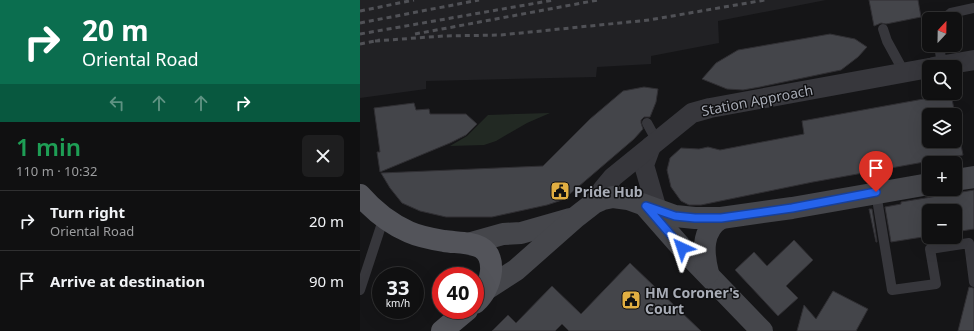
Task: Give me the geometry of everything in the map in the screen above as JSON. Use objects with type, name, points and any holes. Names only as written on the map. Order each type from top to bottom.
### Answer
[{"type":"main road","points":[[360,195],[384,217],[399,227],[422,237],[478,245],[484,250],[491,263],[489,280],[484,289]]},
{"type":"main road","points":[[442,331],[456,319]]},
{"type":"street","name":"Station Approach","points":[[962,62],[974,60]]},
{"type":"street","name":"Station Approach","points":[[484,294],[516,270],[594,203],[603,188],[614,177],[692,113],[701,110],[922,69]]},
{"type":"street","points":[[655,143],[644,165],[651,208],[682,248],[708,273],[762,331]]},
{"type":"street","points":[[962,179],[974,177]]},
{"type":"street","points":[[594,203],[603,199],[619,197],[683,217],[721,218],[792,208],[922,185]]},
{"type":"street","name":"Station Approach","points":[[471,243],[503,234],[521,233],[576,217]]},
{"type":"street","points":[[708,273],[704,255],[706,240],[711,226],[721,218]]},
{"type":"lane","points":[[956,12],[974,8]]},
{"type":"lane","points":[[883,28],[887,41],[904,72]]},
{"type":"lane","points":[[647,123],[653,134],[655,143]]},
{"type":"lane","points":[[876,192],[892,290],[936,284],[930,249],[969,243],[974,282]]},
{"type":"lane","points":[[360,290],[384,217]]},
{"type":"shaded area","points":[[360,0],[826,0],[718,21],[719,43],[651,56],[651,64],[597,67],[596,77],[426,81],[426,89],[360,98]]},
{"type":"shaded area","points":[[550,113],[527,123],[496,141],[484,145],[450,146],[467,136],[488,115]]},
{"type":"building","points":[[869,0],[918,0],[921,17],[886,24],[881,23],[874,26]]},
{"type":"building","points":[[830,34],[855,39],[867,47],[858,57],[841,70],[760,87],[743,90],[727,89],[702,79],[716,63],[738,50]]},
{"type":"building","points":[[644,87],[658,89],[656,102],[650,117],[644,117],[641,120],[643,129],[634,139],[571,193],[562,200],[547,205],[492,217],[446,217],[420,211],[402,203],[390,188],[381,173],[543,166],[590,119],[623,91]]},
{"type":"building","points":[[922,99],[952,100],[954,108],[922,108],[922,148],[962,148],[963,155],[922,156],[922,162],[813,182],[701,205],[689,205],[681,201],[671,187],[667,170],[670,158],[681,148],[699,149],[708,147],[720,150],[804,134],[802,121]]},
{"type":"building","points":[[414,103],[416,110],[429,109],[430,114],[466,114],[477,124],[466,135],[450,143],[380,172],[377,152],[380,152],[374,108]]},
{"type":"building","points":[[974,190],[974,229],[962,231],[962,204],[922,204],[922,237],[891,242],[885,207],[901,204],[901,202],[938,196],[962,196],[962,192]]},
{"type":"building","points":[[869,209],[872,209],[877,242],[876,242]]},
{"type":"building","points":[[794,240],[813,260],[786,286],[798,298],[778,316],[735,270],[754,252],[767,266]]},
{"type":"building","name":"HM Coroner's Court","points":[[630,263],[701,331],[569,331],[562,324],[555,331],[492,331],[508,315],[516,323],[552,286],[581,314]]},
{"type":"building","points":[[969,287],[974,288],[974,331],[958,331]]},
{"type":"building","points":[[833,291],[868,309],[856,331],[797,331],[804,305],[816,319]]},
{"type":"railway","points":[[360,11],[414,0]]},
{"type":"railway","points":[[360,23],[479,0]]},
{"type":"railway","points":[[360,34],[554,0]]},
{"type":"railway","points":[[415,34],[598,0]]},
{"type":"railway","points":[[375,41],[443,36],[501,35],[649,20],[765,0]]},
{"type":"railway","points":[[360,44],[380,40]]},
{"type":"place","name":"Pride Hub","points":[[560,191]]},
{"type":"place","name":"HM Coroner's Court","points":[[631,300]]},
{"type":"route","points":[[682,248],[646,206],[675,216],[721,218],[792,208],[876,192]]}]
